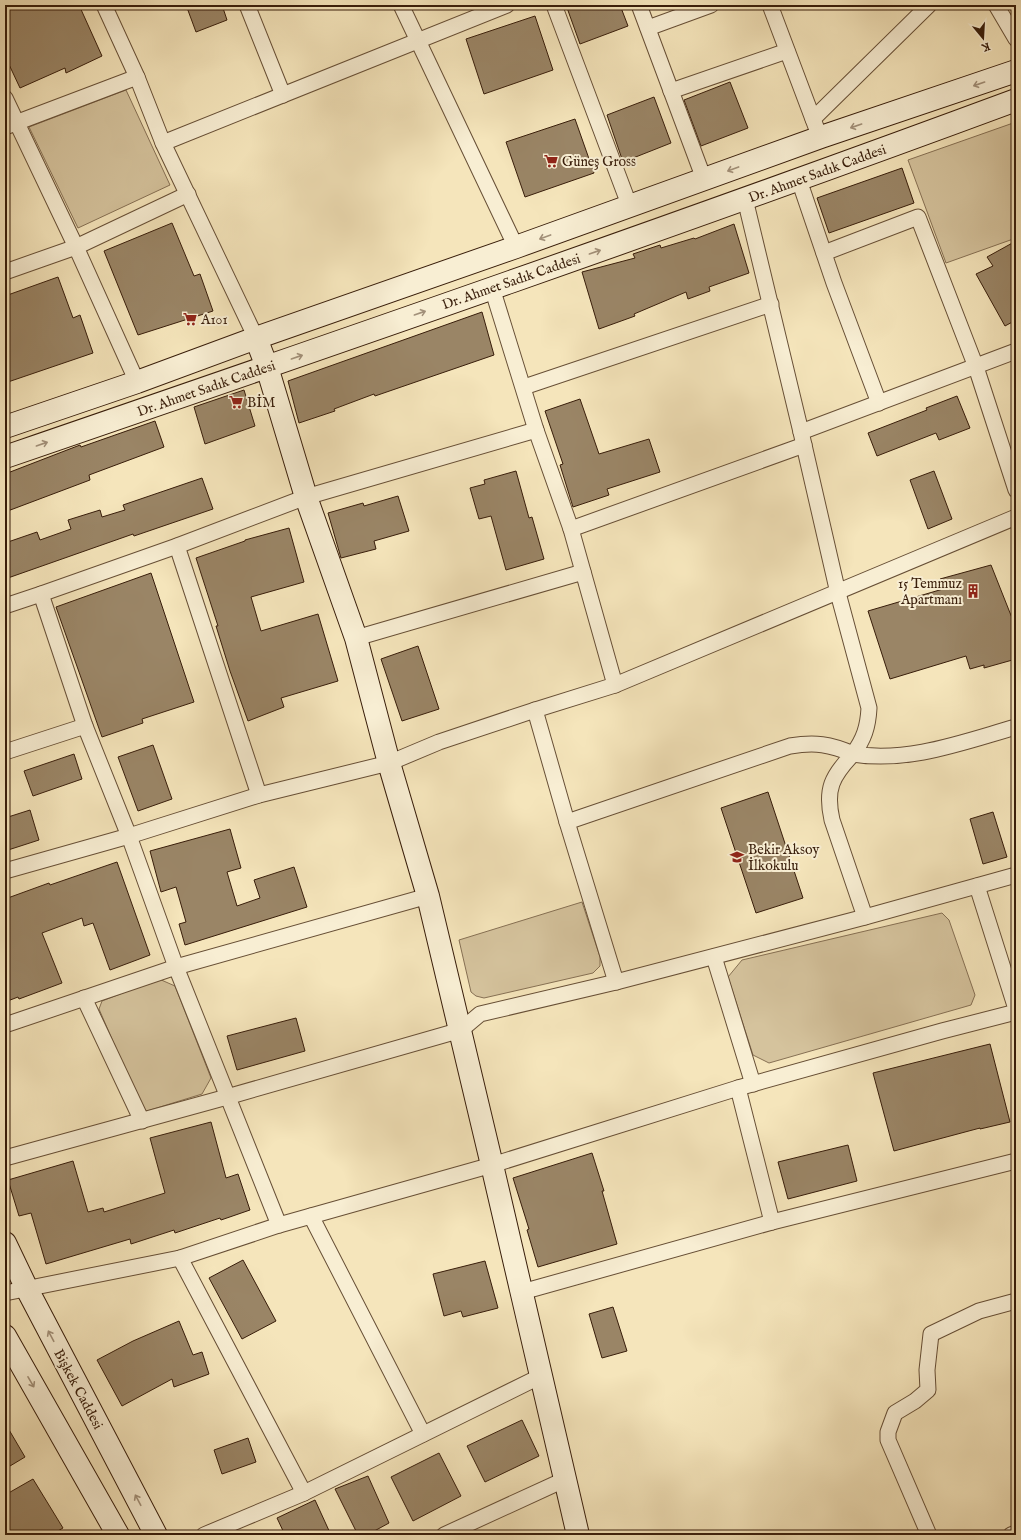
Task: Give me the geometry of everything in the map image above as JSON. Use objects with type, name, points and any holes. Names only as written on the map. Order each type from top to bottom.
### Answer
[{"type":"street","points":[[104,5],[138,77],[163,143],[256,338],[267,367],[306,497],[356,638],[389,763],[428,896],[578,1535]]},
{"type":"street","points":[[247,5],[283,95]]},
{"type":"street","points":[[401,5],[516,247]]},
{"type":"street","points":[[163,143],[507,5]]},
{"type":"street","points":[[554,5],[630,206]]},
{"type":"street","points":[[639,5],[704,179]]},
{"type":"street","points":[[648,28],[711,5]]},
{"type":"street","points":[[770,5],[817,128],[929,5]]},
{"type":"street","points":[[996,5],[1016,39]]},
{"type":"street","points":[[671,91],[787,51]]},
{"type":"street","name":"Dr. Ahmet Sadık Caddesi","points":[[5,427],[137,382],[256,338],[516,247],[704,179],[817,128],[1016,71]]},
{"type":"street","points":[[11,125],[138,77]]},
{"type":"street","points":[[5,98],[11,125],[76,247],[137,382]]},
{"type":"street","name":"Dr. Ahmet Sadık Caddesi","points":[[5,457],[267,367],[799,180],[1016,100]]},
{"type":"street","points":[[799,180],[879,403]]},
{"type":"street","points":[[5,272],[76,247],[188,194]]},
{"type":"street","points":[[745,199],[838,593],[868,708],[866,732],[861,743],[840,768],[833,780],[830,791],[829,805],[832,820],[865,917]]},
{"type":"street","points":[[824,253],[918,217],[976,367],[1016,490]]},
{"type":"street","points":[[492,288],[524,387],[536,430],[571,529],[615,685]]},
{"type":"street","points":[[524,387],[771,304]]},
{"type":"street","points":[[571,529],[802,438],[879,403],[1016,351]]},
{"type":"street","points":[[5,606],[178,546],[306,497],[536,430]]},
{"type":"street","points":[[5,872],[129,836],[259,795],[389,763],[439,742],[615,685],[838,593],[1016,517]]},
{"type":"street","points":[[178,546],[259,795]]},
{"type":"street","points":[[356,638],[583,572]]},
{"type":"street","points":[[41,594],[85,726],[129,836],[176,967],[279,1225]]},
{"type":"street","points":[[535,710],[616,982]]},
{"type":"street","points":[[5,752],[85,726]]},
{"type":"street","points":[[568,822],[790,746],[821,744],[836,747],[853,754],[886,757],[940,749],[1016,727]]},
{"type":"street","points":[[5,1158],[142,1121],[460,1030],[480,1014],[616,982],[865,917],[1016,875]]},
{"type":"street","points":[[977,886],[1016,1009]]},
{"type":"street","points":[[5,1025],[176,967],[428,896]]},
{"type":"street","points":[[714,956],[753,1084]]},
{"type":"street","points":[[84,998],[142,1121]]},
{"type":"street","points":[[5,1293],[180,1258],[279,1225],[492,1165],[738,1088],[1016,1012]]},
{"type":"street","points":[[738,1088],[772,1222]]},
{"type":"street","points":[[522,1292],[772,1222],[1016,1161]]},
{"type":"street","points":[[311,1216],[424,1434]]},
{"type":"street","name":"Bişkek Caddesi","points":[[5,1243],[27,1289],[156,1535]]},
{"type":"street","points":[[180,1258],[304,1493]]},
{"type":"street","points":[[929,1535],[888,1440],[888,1432],[895,1413],[915,1401],[928,1390],[927,1370],[931,1334],[978,1311],[1016,1301]]},
{"type":"street","points":[[5,1336],[118,1535]]},
{"type":"street","points":[[204,1535],[304,1493],[541,1376]]},
{"type":"street","points":[[444,1535],[461,1531],[566,1479]]},
{"type":"street","points":[[1011,1535],[1016,1533]]},
{"type":"shaded area","points":[[126,90],[170,185],[78,228],[29,127]]},
{"type":"shaded area","points":[[1016,122],[1016,238],[946,263],[908,160]]},
{"type":"shaded area","points":[[582,902],[600,957],[600,966],[593,973],[484,998],[476,996],[471,992],[459,940]]},
{"type":"shaded area","points":[[942,913],[949,920],[975,995],[971,1005],[769,1063],[753,1055],[728,977],[742,960]]},
{"type":"shaded area","points":[[159,979],[175,986],[211,1078],[202,1094],[147,1111],[140,1104],[99,1009],[102,1001]]},
{"type":"building","points":[[5,5],[79,5],[102,56],[66,73],[65,68],[20,88],[5,56]]},
{"type":"building","points":[[186,5],[222,5],[227,20],[196,32]]},
{"type":"building","points":[[566,5],[620,5],[628,26],[580,44]]},
{"type":"building","points":[[535,16],[553,70],[484,94],[466,39]]},
{"type":"building","points":[[730,82],[748,128],[701,146],[684,100]]},
{"type":"building","points":[[654,97],[671,143],[623,162],[607,115]]},
{"type":"building","points":[[575,119],[594,173],[525,197],[506,142]]},
{"type":"building","points":[[902,168],[914,203],[829,233],[817,198]]},
{"type":"building","points":[[172,223],[194,276],[200,274],[213,311],[138,335],[104,251]]},
{"type":"building","points":[[734,224],[749,273],[709,287],[710,291],[688,299],[686,292],[634,314],[635,316],[599,329],[582,272],[635,258],[633,254],[660,245],[661,248],[694,238],[695,239]]},
{"type":"building","points":[[1016,241],[1016,320],[1005,326],[976,274],[993,266],[987,257]]},
{"type":"building","points":[[58,277],[73,318],[80,315],[93,353],[5,383],[5,296]]},
{"type":"building","points":[[482,312],[494,355],[375,396],[374,394],[334,409],[335,411],[299,423],[288,381]]},
{"type":"building","points":[[244,390],[255,426],[205,444],[194,407]]},
{"type":"building","points":[[957,396],[970,428],[939,440],[936,433],[877,456],[868,433],[927,410],[926,408]]},
{"type":"building","points":[[580,399],[599,454],[649,439],[660,472],[607,489],[609,495],[573,507],[560,465],[563,464],[545,411]]},
{"type":"building","points":[[155,421],[164,447],[89,475],[90,480],[5,512],[5,474],[80,445],[81,447]]},
{"type":"building","points":[[516,471],[529,518],[532,517],[544,559],[506,570],[491,516],[479,519],[470,488],[485,484],[484,480]]},
{"type":"building","points":[[934,471],[952,519],[928,529],[910,480]]},
{"type":"building","points":[[202,478],[213,509],[134,536],[133,534],[5,579],[5,543],[37,532],[40,540],[71,529],[68,520],[100,510],[102,517],[125,510],[123,505]]},
{"type":"building","points":[[398,496],[409,531],[374,541],[376,549],[341,558],[328,513],[363,503],[364,506]]},
{"type":"building","points":[[289,528],[304,582],[251,597],[261,631],[318,614],[338,681],[281,698],[284,707],[248,721],[230,671],[216,626],[218,626],[196,558],[245,540]]},
{"type":"building","points":[[991,565],[1016,628],[1016,659],[984,668],[984,665],[970,669],[966,656],[890,679],[868,611],[943,589],[940,579]]},
{"type":"building","points":[[151,573],[194,702],[142,719],[143,723],[102,737],[56,607]]},
{"type":"building","points":[[418,646],[439,709],[402,721],[381,659]]},
{"type":"building","points":[[153,745],[172,799],[138,811],[118,757]]},
{"type":"building","points":[[74,754],[82,779],[33,796],[24,771]]},
{"type":"building","points":[[768,792],[803,898],[756,913],[721,808]]},
{"type":"building","points":[[30,810],[39,840],[5,851],[5,818]]},
{"type":"building","points":[[993,812],[1007,857],[983,864],[970,819]]},
{"type":"building","points":[[230,829],[241,868],[227,872],[237,906],[260,898],[254,880],[294,867],[307,907],[185,945],[179,924],[186,922],[176,887],[161,892],[150,851]]},
{"type":"building","points":[[117,862],[150,955],[110,970],[93,923],[84,926],[82,918],[42,933],[62,983],[19,999],[18,997],[5,1002],[5,899],[49,883],[50,885]]},
{"type":"building","points":[[296,1018],[305,1051],[237,1070],[227,1036]]},
{"type":"building","points":[[990,1044],[1010,1122],[980,1128],[894,1151],[873,1073]]},
{"type":"building","points":[[211,1122],[226,1178],[238,1174],[250,1210],[175,1233],[174,1230],[131,1244],[130,1239],[46,1264],[31,1213],[19,1216],[8,1180],[73,1161],[88,1212],[103,1208],[104,1212],[165,1193],[150,1138]]},
{"type":"building","points":[[848,1145],[857,1181],[788,1199],[778,1162]]},
{"type":"building","points":[[592,1153],[604,1191],[602,1191],[617,1244],[538,1267],[527,1230],[529,1229],[513,1178]]},
{"type":"building","points":[[243,1260],[276,1321],[242,1339],[209,1278]]},
{"type":"building","points":[[485,1261],[498,1308],[463,1317],[461,1311],[444,1316],[433,1274]]},
{"type":"building","points":[[613,1307],[627,1351],[602,1358],[589,1314]]},
{"type":"building","points":[[179,1321],[193,1355],[202,1352],[209,1374],[174,1387],[172,1379],[122,1406],[97,1360],[133,1341]]},
{"type":"building","points":[[522,1420],[539,1456],[485,1482],[467,1446]]},
{"type":"building","points":[[5,1423],[25,1457],[5,1469]]},
{"type":"building","points":[[248,1438],[256,1462],[222,1474],[214,1450]]},
{"type":"building","points":[[439,1453],[461,1496],[413,1521],[391,1477]]},
{"type":"building","points":[[368,1476],[389,1523],[367,1535],[358,1535],[335,1489]]},
{"type":"building","points":[[33,1479],[63,1528],[51,1535],[5,1535],[5,1495]]},
{"type":"building","points":[[315,1500],[331,1535],[285,1535],[277,1518]]},
{"type":"place","name":"Güneş Gross","points":[[551,161]]},
{"type":"place","name":"A101","points":[[190,319]]},
{"type":"place","name":"BİM","points":[[236,402]]},
{"type":"place","name":"15 Temmuz Apartmanı","points":[[973,591]]},
{"type":"place","name":"Bekir Aksoy İlkokulu","points":[[737,857]]}]
